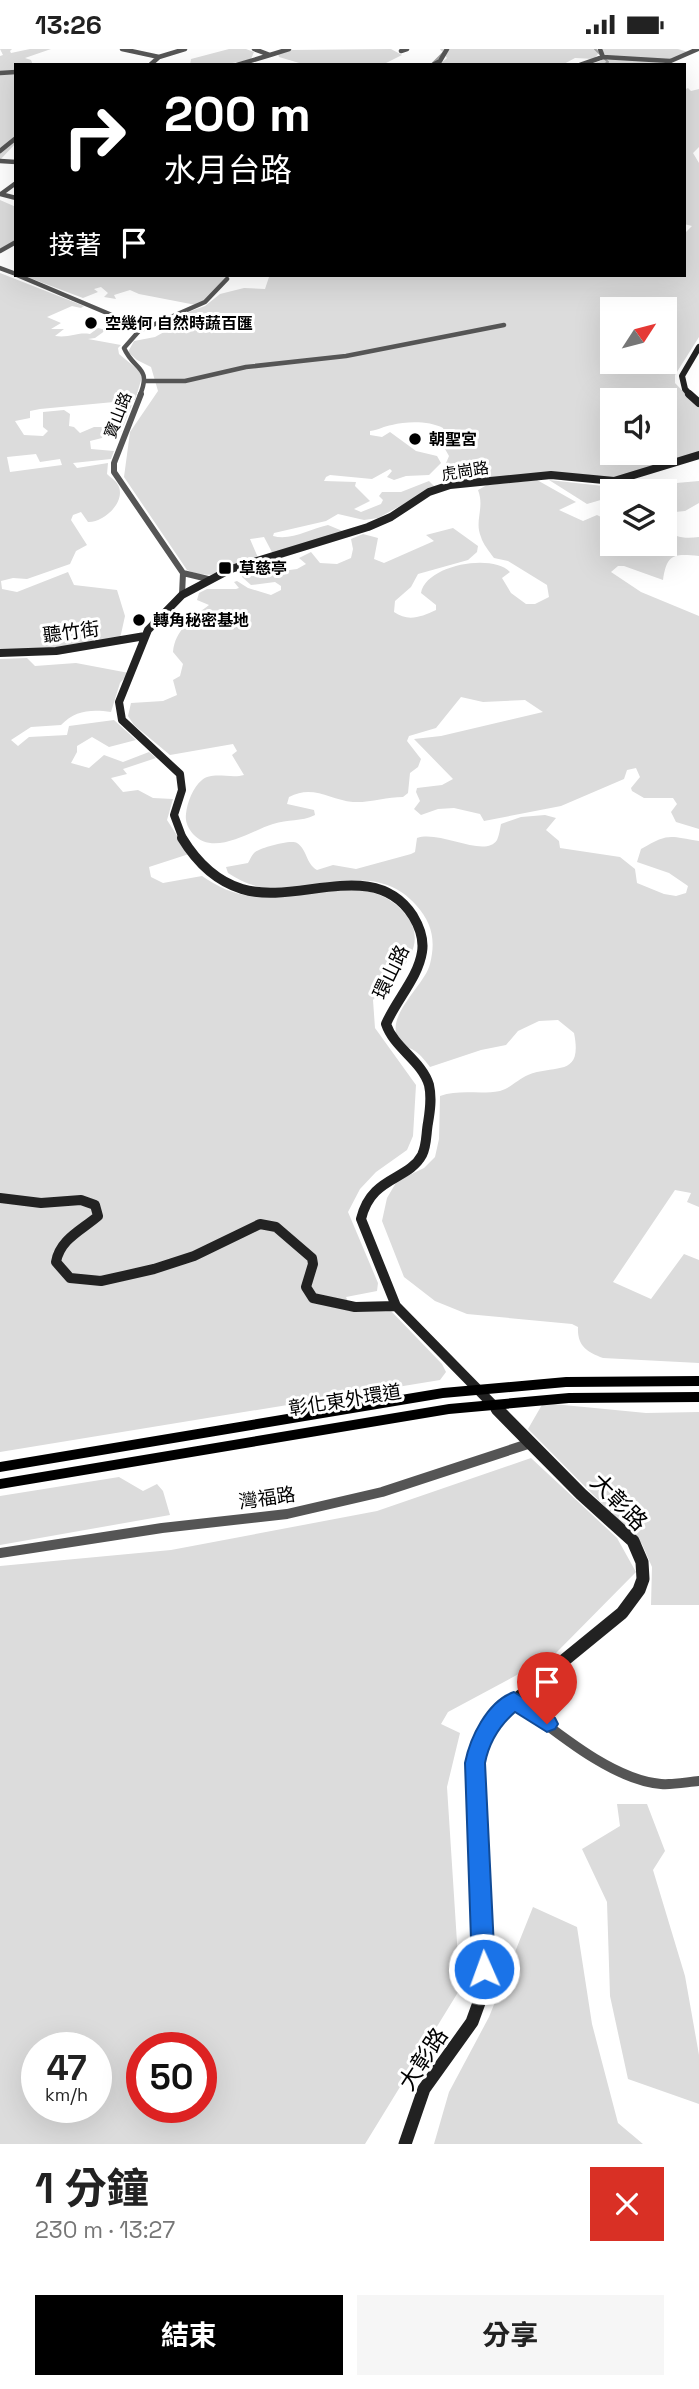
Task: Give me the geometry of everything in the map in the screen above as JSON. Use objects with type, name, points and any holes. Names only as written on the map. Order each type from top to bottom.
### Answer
[{"type":"main road","points":[[699,347],[683,370],[681,379],[684,391],[699,403]]},
{"type":"main road","name":"虎崗路","points":[[208,579],[231,569],[368,527],[441,487],[551,475],[614,481],[638,476],[699,455]]},
{"type":"main road","name":"環山路","points":[[208,579],[182,595],[156,619],[145,636],[119,702],[122,720],[180,774],[184,789],[174,812],[173,824],[180,838],[220,880],[238,890],[262,893],[382,887],[399,895],[414,914],[422,936],[422,955],[386,1024],[392,1038],[425,1075],[428,1084],[430,1098],[425,1148],[420,1159],[371,1193],[362,1206],[361,1219],[396,1306],[531,1443]]},
{"type":"main road","name":"聽竹街","points":[[0,653],[56,651],[145,636]]},
{"type":"main road","points":[[0,1198],[36,1204],[70,1201],[90,1202],[95,1205],[99,1210],[98,1216],[64,1242],[56,1254],[56,1262],[70,1277],[101,1281],[154,1269],[194,1257],[247,1228],[260,1224],[276,1227],[312,1258],[313,1264],[306,1287],[313,1298],[355,1307],[396,1306]]},
{"type":"main road","points":[[0,1477],[137,1448],[445,1398],[609,1386],[699,1375]]},
{"type":"main road","points":[[0,1467],[137,1448],[445,1398],[699,1381]]},
{"type":"main road","points":[[609,1386],[699,1391]]},
{"type":"main road","points":[[609,1386],[699,1397]]},
{"type":"main road","name":"大彰路","points":[[405,2144],[424,2089],[464,2036],[480,2000],[484,1969],[475,1763],[485,1732],[514,1700],[622,1613],[639,1590],[643,1579],[642,1562],[633,1541],[531,1443]]},
{"type":"main road","points":[[0,1461],[137,1448]]},
{"type":"main road","points":[[0,1484],[137,1448]]},
{"type":"street","points":[[122,49],[159,57]]},
{"type":"street","points":[[152,63],[159,57],[185,49]]},
{"type":"street","points":[[254,49],[270,55]]},
{"type":"street","points":[[243,63],[289,49]]},
{"type":"street","points":[[436,63],[447,49]]},
{"type":"street","points":[[600,49],[603,57]]},
{"type":"street","points":[[665,63],[698,49]]},
{"type":"street","points":[[586,63],[603,57],[670,61]]},
{"type":"street","points":[[0,151],[14,140]]},
{"type":"street","points":[[23,277],[126,321],[139,331],[205,302],[227,279]]},
{"type":"street","points":[[146,381],[185,381],[246,367],[346,356],[504,325]]},
{"type":"street","name":"寶山路","points":[[139,331],[124,348],[125,354],[143,368],[146,381],[114,463],[114,472],[183,573]]},
{"type":"street","points":[[182,595],[183,573],[208,579]]},
{"type":"street","name":"灣福路","points":[[0,1553],[162,1528],[287,1514],[382,1492],[531,1443]]},
{"type":"street","points":[[514,1700],[609,1765],[632,1777],[659,1784],[699,1781]]},
{"type":"shaded area","points":[[0,49],[12,49],[11,53],[51,49],[25,58],[32,63],[14,63],[14,145],[0,160],[0,56],[3,55]]},
{"type":"shaded area","points":[[229,49],[254,52],[251,59],[228,63],[190,63],[191,59]]},
{"type":"shaded area","points":[[391,49],[402,55],[386,63],[299,63],[279,57],[278,54],[292,50]]},
{"type":"shaded area","points":[[440,49],[596,49],[598,54],[594,59],[575,58],[566,63],[441,63],[447,58]]},
{"type":"shaded area","points":[[603,49],[678,49],[691,53],[660,63],[594,63],[601,61]]},
{"type":"shaded area","points":[[688,88],[691,91],[699,89],[699,147],[693,153],[699,163],[699,337],[677,372],[677,297],[600,297],[600,375],[675,375],[675,383],[699,408],[699,454],[677,461],[677,388],[600,388],[600,465],[666,465],[624,479],[580,474],[452,482],[441,475],[449,456],[445,449],[447,441],[443,428],[418,422],[389,426],[370,431],[370,435],[382,437],[390,432],[416,451],[437,456],[441,463],[429,475],[406,476],[394,480],[387,477],[392,471],[390,469],[372,479],[330,475],[324,481],[356,482],[355,486],[370,501],[354,509],[361,512],[381,504],[383,500],[379,496],[382,492],[401,492],[429,481],[435,487],[378,518],[364,520],[338,514],[326,521],[274,533],[273,536],[287,537],[328,525],[345,532],[274,556],[264,537],[250,539],[259,560],[232,570],[205,575],[187,570],[124,477],[130,432],[158,391],[151,367],[128,352],[134,341],[155,337],[182,322],[181,319],[171,318],[205,306],[220,294],[244,288],[265,289],[269,277],[686,277],[686,232],[692,226],[686,224]]},
{"type":"shaded area","points":[[0,200],[14,206],[14,241],[0,249]]},
{"type":"shaded area","points":[[0,273],[84,306],[72,306],[47,317],[61,323],[51,329],[64,329],[55,336],[90,334],[98,328],[106,330],[95,338],[88,339],[121,345],[118,348],[119,354],[143,374],[135,400],[40,409],[30,411],[30,418],[15,421],[24,435],[43,436],[48,431],[43,427],[43,412],[64,410],[70,414],[69,426],[80,433],[94,427],[108,427],[118,404],[133,402],[121,432],[104,431],[102,438],[90,441],[91,449],[114,451],[111,459],[73,463],[77,468],[108,463],[107,474],[119,487],[116,506],[106,516],[94,521],[88,522],[81,512],[73,515],[71,520],[87,545],[76,551],[70,564],[27,579],[1,581],[2,589],[17,592],[68,572],[74,585],[117,590],[125,616],[119,643],[57,655],[0,651]],"holes":[[[36,454],[40,462],[60,459],[62,465],[10,472],[7,457]]]},
{"type":"shaded area","points":[[27,277],[226,277],[209,299],[196,305],[130,290],[114,295],[116,299],[104,297],[108,293],[101,287],[94,289],[98,292],[83,298]]},
{"type":"shaded area","points":[[537,480],[576,502],[559,510],[583,521],[597,515],[600,516],[600,556],[677,556],[677,536],[699,537],[699,556],[673,557],[667,565],[663,580],[624,566],[618,566],[611,572],[641,592],[699,616],[699,829],[676,822],[671,812],[677,804],[673,798],[644,798],[632,791],[631,788],[640,777],[636,768],[627,770],[624,779],[561,806],[484,821],[480,814],[454,808],[438,809],[421,815],[414,809],[420,801],[417,788],[442,785],[453,779],[414,739],[441,736],[543,712],[525,700],[483,702],[461,697],[436,728],[409,736],[407,741],[421,759],[418,767],[410,773],[408,793],[403,797],[353,802],[314,792],[298,793],[289,797],[287,804],[314,810],[315,815],[273,824],[221,843],[211,843],[193,834],[187,825],[186,817],[193,791],[206,777],[244,775],[232,755],[237,751],[233,744],[170,755],[134,725],[128,716],[131,703],[163,701],[177,695],[173,680],[180,676],[183,664],[173,652],[174,644],[185,625],[209,605],[197,600],[199,593],[207,589],[236,589],[239,588],[234,582],[237,581],[248,588],[271,595],[281,590],[281,586],[275,582],[251,585],[242,577],[243,572],[265,565],[276,566],[282,571],[297,569],[306,564],[299,558],[311,552],[320,563],[337,564],[351,558],[351,539],[363,534],[378,538],[374,559],[384,563],[434,541],[426,535],[453,528],[478,546],[477,552],[468,560],[418,574],[411,587],[395,601],[394,612],[404,617],[415,617],[436,610],[436,605],[421,593],[426,583],[434,575],[447,569],[475,563],[501,566],[510,572],[502,578],[511,593],[526,604],[535,604],[549,597],[547,585],[508,561],[494,558],[483,542],[479,531],[478,490],[487,485]]},
{"type":"shaded area","points":[[549,480],[600,486],[600,500],[587,504]]},
{"type":"shaded area","points":[[699,481],[699,503],[685,511],[677,512],[677,483]]},
{"type":"shaded area","points":[[27,658],[35,666],[76,663],[129,673],[120,683],[111,712],[84,712],[72,716],[61,725],[31,727],[11,740],[18,746],[29,737],[67,735],[69,726],[114,720],[136,740],[109,747],[92,737],[77,746],[71,763],[89,768],[104,755],[123,762],[149,752],[156,758],[123,769],[127,774],[111,778],[123,792],[138,790],[153,798],[173,799],[167,820],[189,854],[149,867],[151,877],[163,883],[202,876],[226,889],[252,896],[354,889],[374,893],[391,901],[406,915],[413,927],[415,939],[407,961],[373,1000],[375,1028],[416,1085],[413,1136],[407,1150],[376,1172],[360,1189],[348,1212],[378,1283],[377,1291],[346,1297],[351,1307],[391,1311],[442,1364],[446,1372],[440,1380],[0,1452],[0,659]]},
{"type":"shaded area","points":[[545,815],[556,818],[546,830],[559,841],[560,848],[620,857],[635,869],[637,883],[664,894],[676,896],[686,893],[688,886],[669,873],[637,862],[641,849],[669,837],[699,841],[699,1207],[687,1202],[691,1193],[675,1190],[613,1282],[651,1299],[684,1254],[699,1260],[699,1363],[603,1358],[581,1344],[578,1327],[572,1324],[467,1314],[435,1301],[404,1277],[382,1221],[387,1198],[397,1181],[424,1168],[435,1157],[439,1139],[440,1096],[500,1091],[528,1075],[565,1067],[575,1057],[574,1033],[558,1020],[539,1021],[518,1031],[506,1045],[481,1050],[430,1067],[417,1053],[403,1044],[396,1034],[399,1014],[426,973],[432,955],[431,932],[426,918],[416,905],[400,891],[383,884],[346,881],[268,888],[237,879],[228,873],[226,867],[248,863],[254,853],[262,849],[294,842],[303,849],[317,870],[333,865],[356,869],[415,852],[417,838],[438,838],[483,847],[491,845],[497,840],[501,824],[521,817]]},
{"type":"shaded area","points":[[543,1403],[646,1413],[699,1412],[699,1605],[651,1605],[652,1567],[642,1544],[528,1429]]},
{"type":"shaded area","points":[[531,1458],[617,1538],[636,1572],[554,1655],[448,1712],[441,1724],[460,1733],[447,1787],[460,1989],[365,2144],[0,2144],[0,1566],[171,1550],[377,1511]]},
{"type":"shaded area","points":[[119,1477],[143,1491],[157,1484],[163,1491],[170,1515],[0,1545],[0,1496]]},
{"type":"shaded area","points":[[617,1804],[647,1804],[665,1851],[653,1870],[685,1976],[699,2055],[699,2104],[628,2079],[610,1996],[607,1902],[582,1849],[620,1826]]},
{"type":"shaded area","points":[[533,1907],[577,1927],[592,2024],[618,2123],[643,2144],[434,2144],[449,2092],[489,2017]]},
{"type":"waterway","points":[[595,49],[606,63]]},
{"type":"waterway","points":[[433,63],[443,53]]},
{"type":"place","name":"空幾何 自然時蔬百匯","points":[[91,323]]},
{"type":"place","name":"朝聖宮","points":[[415,439]]},
{"type":"place","name":"草慈亭","points":[[225,568]]},
{"type":"place","name":"轉角秘密基地","points":[[139,620]]},
{"type":"route","points":[[484,1969],[475,1763],[479,1746],[485,1732],[514,1700],[547,1724]]}]
